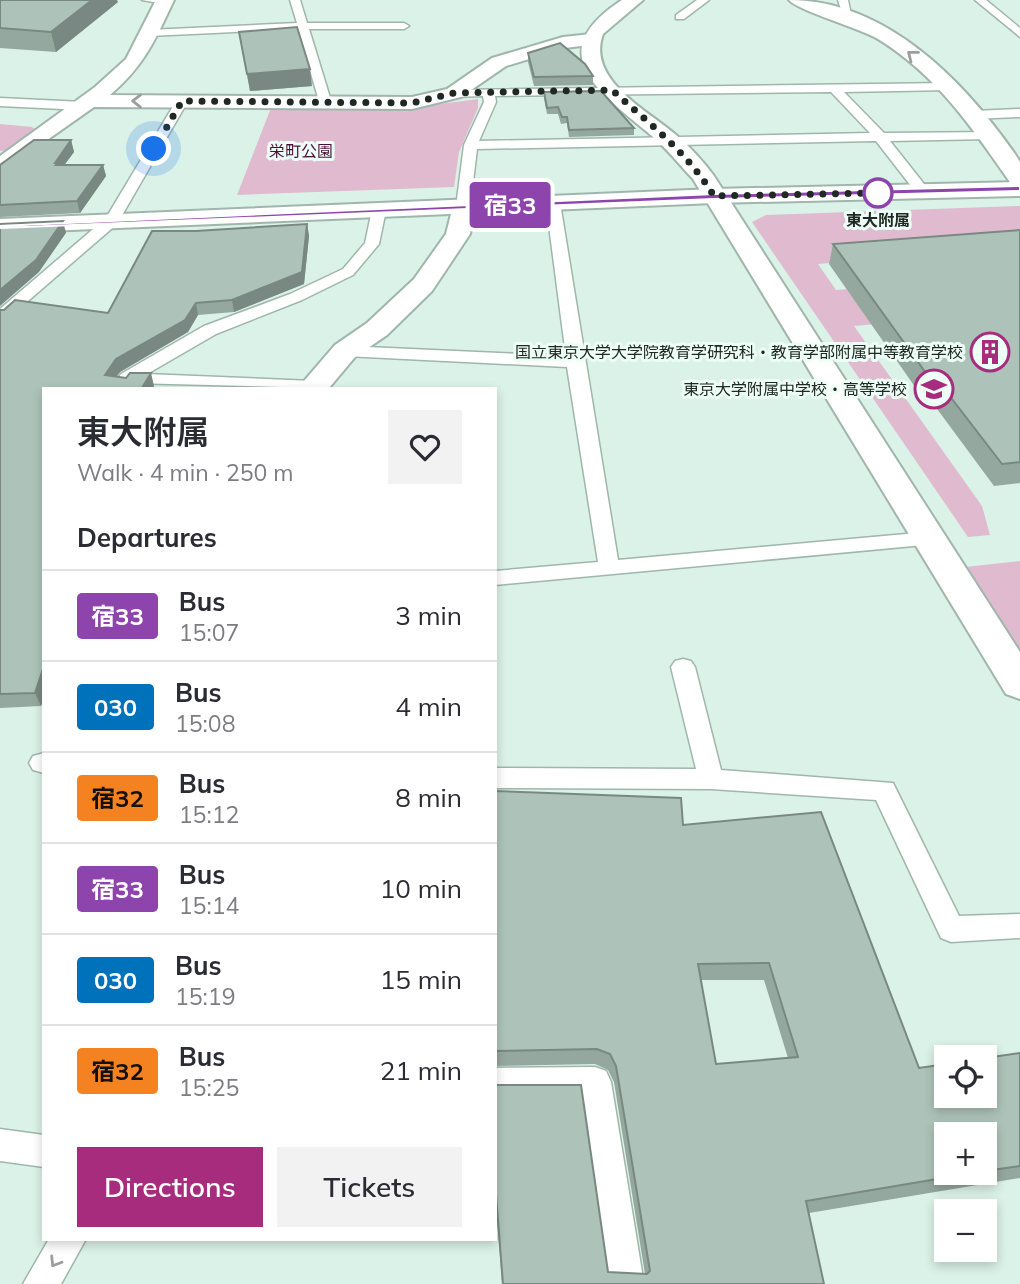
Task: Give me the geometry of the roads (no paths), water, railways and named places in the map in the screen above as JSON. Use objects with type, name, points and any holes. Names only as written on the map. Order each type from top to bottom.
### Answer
[{"type":"street","points":[[5,158],[87,103],[135,61],[149,33],[159,0]]},
{"type":"street","points":[[87,103],[412,103],[454,93],[499,62],[563,43],[592,40],[613,14],[634,0]]},
{"type":"street","points":[[798,0],[845,8],[915,55],[989,135],[1020,180]]},
{"type":"street","points":[[592,40],[596,71],[612,90],[669,141],[702,176],[1020,684]]},
{"type":"street","points":[[0,226],[714,196],[1020,189]]},
{"type":"street","points":[[313,387],[345,351],[377,329],[390,308],[423,285],[458,234],[463,207]]},
{"type":"lane","points":[[295,0],[325,101]]},
{"type":"lane","points":[[680,17],[705,0]]},
{"type":"lane","points":[[981,0],[1018,30]]},
{"type":"lane","points":[[149,33],[302,26],[404,26]]},
{"type":"lane","points":[[454,93],[947,88]]},
{"type":"lane","points":[[835,89],[880,137],[923,192]]},
{"type":"lane","points":[[463,207],[471,145],[489,102],[489,93]]},
{"type":"lane","points":[[0,317],[112,221],[182,101]]},
{"type":"lane","points":[[0,102],[87,103]]},
{"type":"lane","points":[[972,115],[1020,113]]},
{"type":"lane","points":[[471,145],[989,135]]},
{"type":"lane","points":[[553,203],[575,362],[609,568]]},
{"type":"lane","points":[[123,383],[210,330],[315,291],[348,272],[372,244],[379,210]]},
{"type":"lane","points":[[345,351],[575,362]]},
{"type":"lane","points":[[123,383],[313,387]]},
{"type":"lane","points":[[497,578],[928,539]]},
{"type":"lane","points":[[683,667],[711,779]]},
{"type":"lane","points":[[497,778],[711,779],[884,790],[951,929],[1020,926]]},
{"type":"lane","points":[[497,1083],[595,1082],[626,1284]]},
{"type":"lane","points":[[0,1145],[42,1151]]},
{"type":"lane","points":[[41,1284],[68,1241]]},
{"type":"place","name":"東大附属","points":[[878,193]]},
{"type":"place","name":"国立東京大学大学院教育学研究科・教育学部附属中等教育学校","points":[[990,352]]},
{"type":"place","name":"東京大学附属中学校・高等学校","points":[[934,389]]},
{"type":"park label","name":"栄町公園","points":[[301,151]]}]
